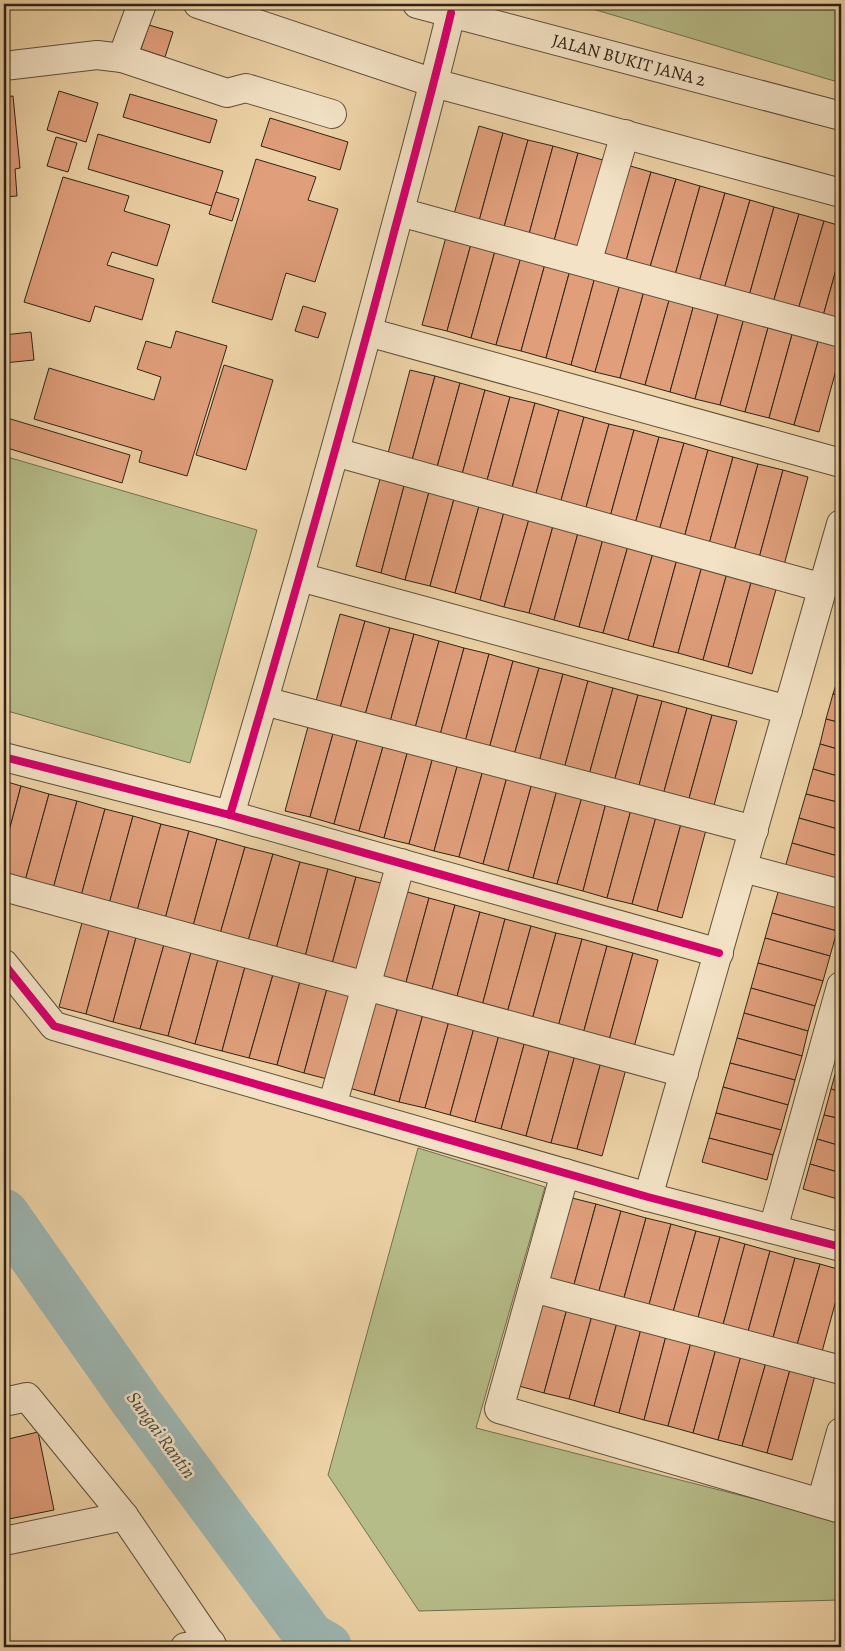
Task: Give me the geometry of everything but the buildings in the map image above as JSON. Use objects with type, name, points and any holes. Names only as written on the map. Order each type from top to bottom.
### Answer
[{"type":"street","points":[[122,58],[142,4]]},
{"type":"street","points":[[198,4],[434,83],[841,193]]},
{"type":"street","name":"JALAN BUKIT JANA 2","points":[[417,4],[841,116]]},
{"type":"street","points":[[230,815],[335,452],[400,212],[451,13]]},
{"type":"street","points":[[4,66],[96,55],[122,58],[227,93],[246,88],[332,114]]},
{"type":"street","points":[[587,263],[625,134]]},
{"type":"street","points":[[400,212],[841,333]]},
{"type":"street","points":[[368,332],[841,463]]},
{"type":"street","points":[[335,452],[823,588]]},
{"type":"street","points":[[648,1197],[823,588],[839,540]]},
{"type":"street","points":[[300,577],[788,710]]},
{"type":"street","points":[[264,701],[754,830]]},
{"type":"street","points":[[4,757],[230,815],[719,953]]},
{"type":"street","points":[[332,1106],[401,864]]},
{"type":"street","points":[[743,868],[841,894]]},
{"type":"street","points":[[4,887],[684,1073]]},
{"type":"street","points":[[4,964],[54,1026],[648,1197],[841,1247]]},
{"type":"street","points":[[773,1229],[841,986]]},
{"type":"street","points":[[565,1173],[500,1409],[831,1506],[841,1432]]},
{"type":"street","points":[[534,1288],[841,1370]]},
{"type":"street","points":[[4,1402],[26,1396],[124,1516],[203,1646]]},
{"type":"street","points":[[4,1541],[124,1516]]},
{"type":"green space","points":[[576,4],[841,4],[841,83]]},
{"type":"green space","points":[[4,456],[257,530],[190,763],[4,710]]},
{"type":"green space","points":[[418,1148],[545,1187],[476,1428],[841,1521],[841,1600],[419,1611],[328,1475]]},
{"type":"waterway","name":"Sungai Rantin","points":[[4,1214],[137,1403],[310,1637],[327,1647]]},
{"type":"cycle path","points":[[230,815],[354,381],[451,13]]},
{"type":"cycle path","points":[[4,757],[230,815],[719,953]]},
{"type":"cycle path","points":[[4,964],[54,1026],[648,1197],[841,1247]]}]
